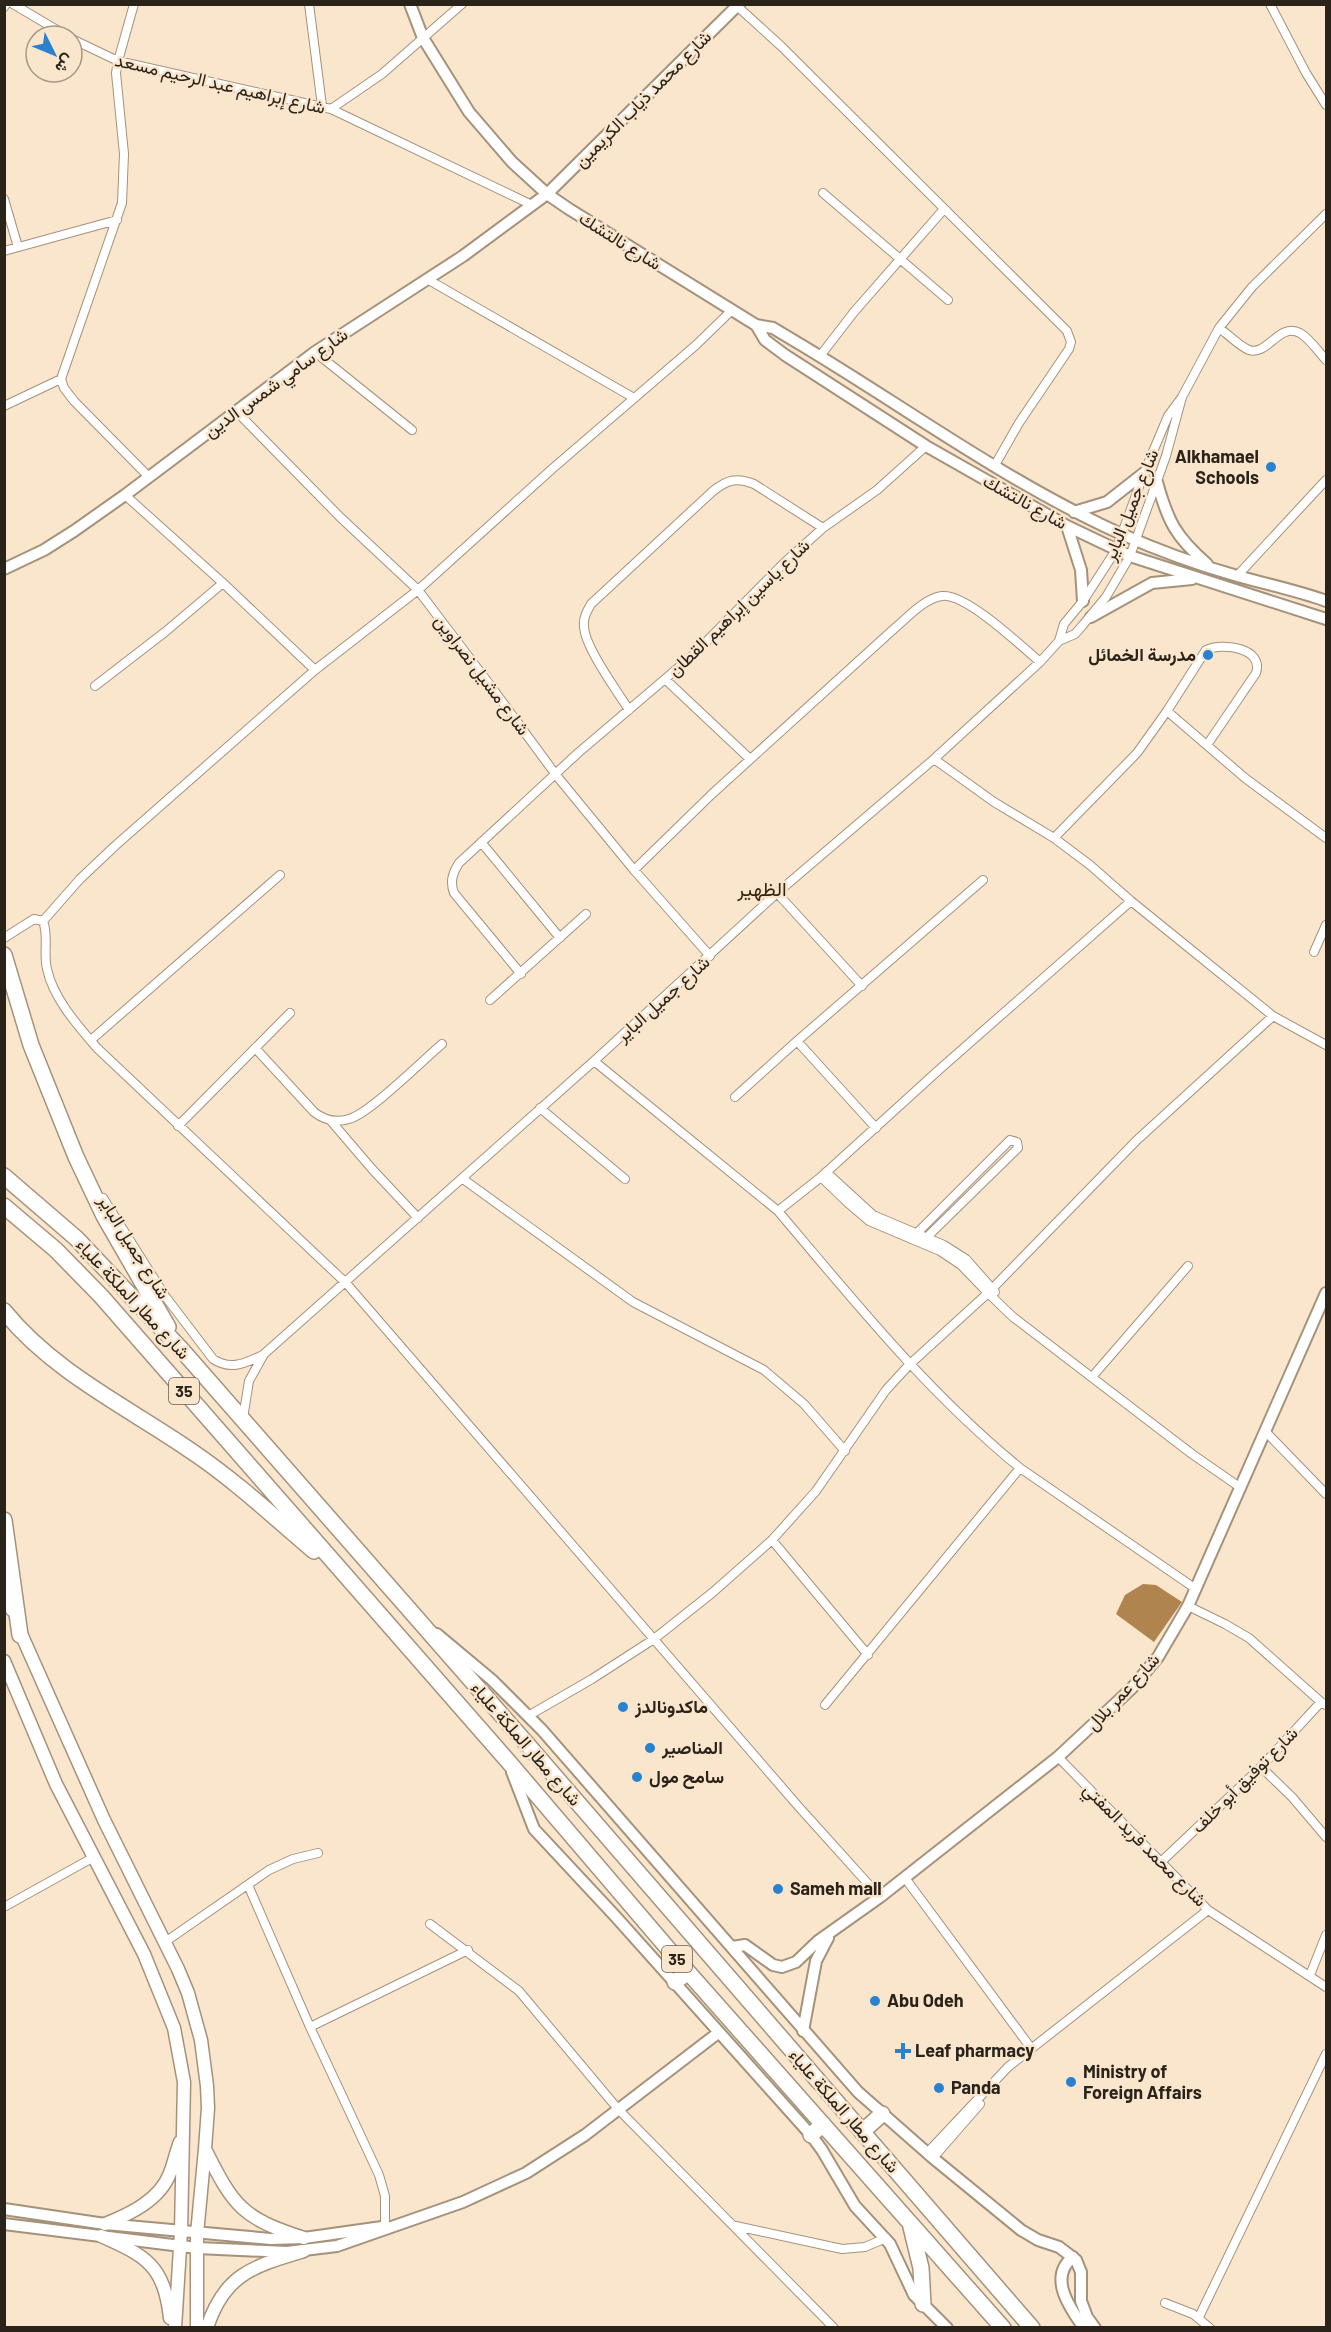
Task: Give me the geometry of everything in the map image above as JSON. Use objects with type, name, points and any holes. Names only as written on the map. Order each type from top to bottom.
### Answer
[{"type":"highway","points":[[4,955],[31,1045],[85,1179],[181,1349]]},
{"type":"highway","name":"شارع مطار الملكة علياء","points":[[4,1176],[76,1238],[181,1349],[1032,2328]]},
{"type":"highway","name":"شارع مطار الملكة علياء","points":[[4,1206],[56,1250],[101,1296],[507,1760],[688,1972],[1003,2328]]},
{"type":"highway","points":[[4,1311],[31,1340],[70,1373],[159,1430],[236,1484],[354,1586]]},
{"type":"highway","points":[[4,1520],[20,1635]]},
{"type":"highway","points":[[675,1982],[688,1972]]},
{"type":"highway","points":[[862,2132],[882,2114]]},
{"type":"highway","points":[[811,2135],[823,2124]]},
{"type":"highway","points":[[910,2224],[921,2268],[923,2304]]},
{"type":"main road","points":[[4,1588],[20,1635],[104,1820],[188,1993],[201,2040],[208,2108],[196,2248],[197,2328]]},
{"type":"main road","points":[[4,1661],[56,1784],[144,1954],[170,2016],[184,2082],[181,2232],[173,2328]]},
{"type":"main road","points":[[173,2328],[168,2299],[161,2281],[150,2264],[137,2252],[103,2230],[128,2215],[163,2186],[170,2174],[184,2129]]},
{"type":"main road","points":[[205,2149],[227,2191],[243,2210],[264,2224],[304,2238]]},
{"type":"main road","points":[[207,2328],[220,2296],[241,2275],[268,2262],[304,2251]]},
{"type":"street","points":[[13,4],[47,24]]},
{"type":"street","points":[[134,4],[118,61],[116,80],[123,135],[122,203],[61,378],[66,392],[149,477]]},
{"type":"street","points":[[309,4],[322,106]]},
{"type":"street","name":"شارع نالتشك","points":[[410,4],[423,38],[469,112],[498,148],[547,194],[756,325],[773,328],[1074,512],[1122,534],[1212,568],[1326,601]]},
{"type":"street","points":[[331,109],[358,92],[462,4]]},
{"type":"street","points":[[1269,4],[1326,105]]},
{"type":"street","points":[[738,5],[1054,317],[1070,338],[1066,355],[1019,423],[995,465]]},
{"type":"street","name":"شارع محمد ذياب الكريمين","points":[[547,194],[738,5]]},
{"type":"street","name":"شارع إبراهيم عبد الرحيم مسعد","points":[[84,45],[118,61],[331,109],[532,205]]},
{"type":"street","points":[[823,193],[948,300]]},
{"type":"street","name":"شارع سامي شمس الدين","points":[[4,568],[60,541],[315,352],[463,256],[547,194]]},
{"type":"street","points":[[4,199],[18,247]]},
{"type":"street","points":[[820,356],[854,312],[944,209]]},
{"type":"street","name":"شارع جميل الباير","points":[[1059,641],[1064,624],[1083,601],[1116,549],[1168,416],[1182,397],[1219,328],[1246,293],[1326,214]]},
{"type":"street","points":[[4,251],[117,220]]},
{"type":"street","points":[[427,279],[634,398]]},
{"type":"street","points":[[732,310],[696,345],[418,590],[315,670],[116,844],[80,879],[43,921],[48,975],[66,1007],[91,1040],[178,1126],[346,1283],[880,1897]]},
{"type":"street","name":"شارع نالتشك","points":[[756,325],[765,340],[785,355],[926,446],[1067,526],[1130,556],[1326,619]]},
{"type":"street","points":[[1219,328],[1246,348],[1254,351],[1284,332],[1293,330],[1306,338],[1326,360]]},
{"type":"street","points":[[315,352],[412,430]]},
{"type":"street","points":[[4,406],[61,378]]},
{"type":"street","name":"شارع جميل الباير","points":[[85,1179],[99,1191],[165,1296],[213,1359],[222,1364],[234,1366],[245,1364],[264,1354],[463,1179],[777,893],[934,759],[1040,662],[1059,641],[1075,634],[1111,591],[1130,556],[1157,482],[1182,397]]},
{"type":"street","name":"شارع مشيل نصراوين","points":[[236,411],[340,517],[418,590],[556,775],[634,870],[710,956]]},
{"type":"street","name":"شارع ياسين إبراهيم القطان","points":[[521,974],[459,899],[452,885],[453,873],[459,863],[629,710],[666,680],[784,563],[823,528],[877,490],[926,446]]},
{"type":"street","points":[[1074,512],[1107,502],[1144,473]]},
{"type":"street","points":[[629,710],[600,664],[585,634],[584,621],[591,604],[713,491],[731,480],[741,479],[753,484],[823,528]]},
{"type":"street","points":[[1237,576],[1326,480]]},
{"type":"street","points":[[1157,482],[1170,521],[1178,536],[1212,568]]},
{"type":"street","points":[[125,495],[315,670]]},
{"type":"street","points":[[1067,526],[1081,570],[1083,601]]},
{"type":"street","points":[[1090,617],[1152,584],[1198,579]]},
{"type":"street","points":[[96,686],[223,583]]},
{"type":"street","points":[[634,870],[750,759],[896,627],[920,607],[935,599],[942,596],[950,597],[974,608],[1040,662]]},
{"type":"street","points":[[1054,838],[1137,753],[1206,650],[1226,645],[1254,656],[1258,666],[1256,673],[1207,745]]},
{"type":"street","points":[[666,680],[750,759]]},
{"type":"street","points":[[1167,711],[1245,778],[1326,838]]},
{"type":"street","points":[[934,759],[994,802],[1054,838],[1273,1016],[1326,1046]]},
{"type":"street","points":[[481,842],[560,938]]},
{"type":"street","points":[[91,1040],[280,875]]},
{"type":"street","points":[[735,1097],[983,880]]},
{"type":"street","points":[[777,893],[862,986]]},
{"type":"street","points":[[778,1211],[824,1175],[1131,901]]},
{"type":"street","points":[[490,1000],[586,914]]},
{"type":"street","points":[[4,938],[34,920],[43,921]]},
{"type":"street","points":[[1314,952],[1326,925]]},
{"type":"street","points":[[178,1126],[290,1013]]},
{"type":"street","points":[[528,1716],[592,1679],[654,1639],[712,1593],[772,1540],[810,1498],[886,1390],[909,1365],[990,1291],[1137,1140],[1273,1016]]},
{"type":"street","points":[[797,1041],[876,1128]]},
{"type":"street","points":[[331,1121],[343,1121],[359,1115],[442,1044]]},
{"type":"street","points":[[255,1048],[314,1112],[331,1121],[418,1218]]},
{"type":"street","points":[[594,1061],[778,1211],[909,1365],[971,1426],[1020,1468],[1196,1589]]},
{"type":"street","points":[[540,1108],[625,1179]]},
{"type":"street","points":[[913,1236],[1010,1140],[1017,1142],[1018,1148],[923,1241]]},
{"type":"street","points":[[995,1154],[1004,1162]]},
{"type":"street","points":[[824,1175],[873,1215],[923,1241],[962,1265],[1013,1317],[1192,1454],[1241,1488]]},
{"type":"street","points":[[463,1179],[633,1302],[764,1370],[804,1404],[845,1451]]},
{"type":"street","points":[[1092,1377],[1188,1266]]},
{"type":"street","name":"شارع عمر بلال","points":[[732,1947],[745,1945],[773,1965],[787,1966],[796,1962],[818,1941],[832,1934],[1058,1757],[1097,1723],[1149,1669],[1188,1606],[1326,1293]]},
{"type":"street","name":"شارع جميل الباير","points":[[243,1420],[244,1400],[249,1381],[264,1354]]},
{"type":"street","points":[[1265,1431],[1326,1494]]},
{"type":"street","points":[[825,1706],[1020,1468]]},
{"type":"street","points":[[772,1540],[868,1655]]},
{"type":"street","points":[[1188,1606],[1249,1638],[1324,1704]]},
{"type":"street","points":[[418,1619],[468,1659],[528,1716],[858,2092],[930,2156],[1021,2230],[1038,2240],[1059,2247],[1073,2257],[1081,2272],[1081,2301],[1087,2317],[1095,2328]]},
{"type":"street","name":"شارع توفيق أبو خلف","points":[[1162,1861],[1324,1704]]},
{"type":"street","name":"شارع محمد فريد المفتي","points":[[1058,1757],[1208,1910],[1326,1987]]},
{"type":"street","points":[[507,1760],[526,1804],[532,1826],[811,2135],[855,2206],[886,2238],[898,2257],[911,2289],[947,2328]]},
{"type":"street","points":[[1261,1767],[1292,1797],[1326,1837]]},
{"type":"street","points":[[165,1942],[280,1864],[318,1852]]},
{"type":"street","points":[[4,1907],[94,1857]]},
{"type":"street","points":[[905,1878],[1031,2048]]},
{"type":"street","points":[[248,1885],[310,2027],[379,2175],[385,2196],[385,2227]]},
{"type":"street","points":[[930,2156],[1013,2064],[1031,2048],[1208,1910]]},
{"type":"street","points":[[430,1924],[468,1950],[526,1998],[618,2109],[834,2328]]},
{"type":"street","name":"شارع عمر بلال","points":[[803,2031],[816,1961],[832,1934]]},
{"type":"street","points":[[1310,1975],[1326,1935]]},
{"type":"street","points":[[310,2027],[468,1950]]},
{"type":"street","points":[[4,2209],[180,2247],[270,2252],[304,2251],[337,2246],[376,2233],[385,2227],[463,2202],[526,2173],[585,2135],[718,2033]]},
{"type":"street","points":[[1199,2317],[1326,2054]]},
{"type":"street","points":[[4,2223],[271,2239],[304,2238],[375,2226],[385,2227]]},
{"type":"street","points":[[735,2226],[842,2249],[865,2247],[886,2238]]},
{"type":"street","points":[[1073,2257],[1063,2270],[1061,2284],[1065,2296],[1084,2328]]},
{"type":"street","points":[[1165,2304],[1199,2317],[1210,2328]]},
{"type":"shaded area","points":[[1143,1584],[1156,1585],[1182,1602],[1154,1642],[1116,1614],[1125,1595]]},
{"type":"place","name":"Alkhamael Schools","points":[[1271,467]]},
{"type":"place","name":"مدرسة الخمائل","points":[[1208,655]]},
{"type":"place","name":"ماكدونالدز","points":[[623,1707]]},
{"type":"place","name":"المناصير","points":[[650,1748]]},
{"type":"place","name":"سامح مول","points":[[637,1777]]},
{"type":"place","name":"Sameh mall","points":[[778,1889]]},
{"type":"place","name":"Abu Odeh","points":[[875,2001]]},
{"type":"place","name":"Leaf pharmacy","points":[[903,2051]]},
{"type":"place","name":"Ministry of Foreign Affairs","points":[[1071,2082]]},
{"type":"place","name":"Panda","points":[[939,2088]]},
{"type":"district","name":"الظهير","points":[[762,889]]}]
